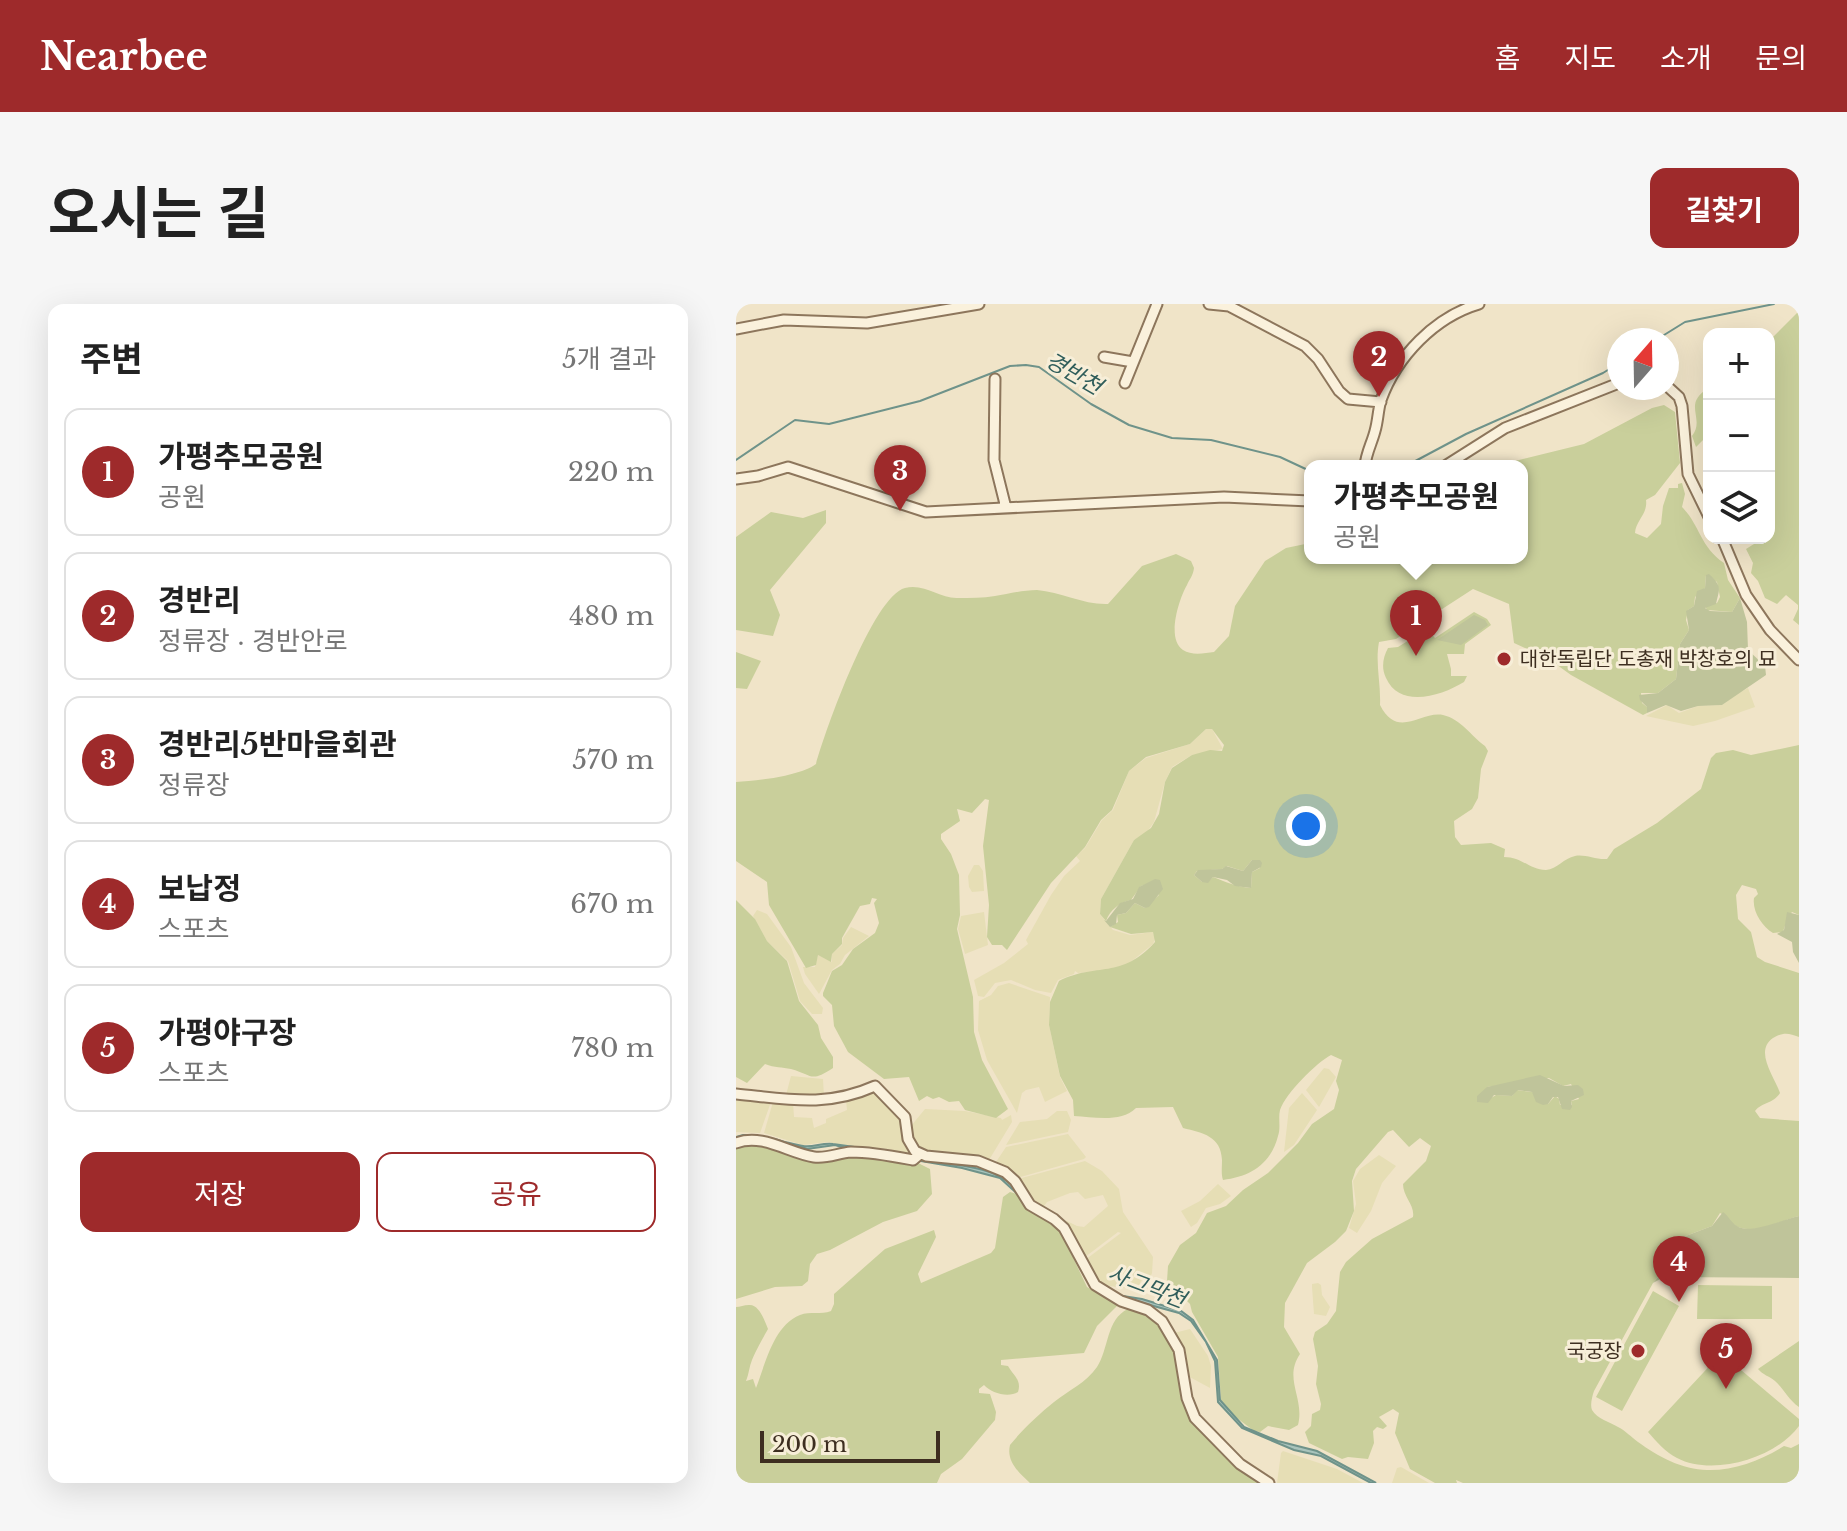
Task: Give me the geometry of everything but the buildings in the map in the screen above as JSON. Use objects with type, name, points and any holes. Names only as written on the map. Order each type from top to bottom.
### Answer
[{"type":"street","points":[[736,329],[784,320],[867,323],[897,320],[943,306],[979,304]]},
{"type":"street","points":[[1125,383],[1157,304]]},
{"type":"street","points":[[1209,304],[1229,306],[1305,346],[1348,399],[1381,402]]},
{"type":"street","points":[[1366,460],[1381,402],[1397,368],[1420,340],[1452,315],[1479,304]]},
{"type":"street","points":[[1104,357],[1133,362]]},
{"type":"street","points":[[995,379],[994,460],[1006,508]]},
{"type":"street","points":[[1454,460],[1505,428],[1607,388]]},
{"type":"street","points":[[1679,397],[1688,474],[1703,508]]},
{"type":"street","points":[[736,479],[788,467],[865,490],[918,511],[1224,497],[1304,501]]},
{"type":"street","points":[[1725,544],[1746,595],[1770,630],[1799,660]]},
{"type":"street","points":[[736,1094],[797,1101],[836,1100],[875,1086],[905,1117],[910,1147],[917,1157]]},
{"type":"street","points":[[736,1143],[751,1140],[785,1146],[817,1157],[867,1152],[978,1161],[1010,1175],[1030,1205],[1064,1228],[1095,1285],[1121,1301],[1148,1310],[1162,1321],[1179,1350],[1187,1398],[1195,1418],[1240,1464],[1269,1483]]},
{"type":"shaded area","points":[[1748,688],[1755,707],[1715,721],[1693,726],[1646,716],[1667,705],[1679,713],[1698,706],[1722,705]]},
{"type":"shaded area","points":[[1206,729],[1212,729],[1223,749],[1192,755],[1172,767],[1154,822],[1147,832],[1134,840],[1101,899],[1100,914],[1113,930],[1130,935],[1153,932],[1153,944],[1127,965],[1114,970],[1075,971],[1058,980],[1051,993],[1011,980],[995,983],[984,997],[978,996],[974,980],[1004,963],[1028,944],[1026,940],[1051,895],[1064,876],[1080,861],[1076,856],[1113,810],[1129,771],[1146,758],[1190,744]]},
{"type":"shaded area","points":[[974,865],[979,865],[983,871],[984,891],[972,892],[969,887],[968,876]]},
{"type":"shaded area","points":[[757,910],[767,914],[791,947],[804,983],[823,1008],[822,1014],[812,1014],[800,1001],[788,961],[767,941],[753,916]]},
{"type":"shaded area","points":[[984,912],[988,945],[965,954],[958,929],[961,916]]},
{"type":"shaded area","points":[[851,927],[869,936],[832,970],[819,994],[803,967],[815,967],[818,955],[832,962],[832,954],[842,945]]},
{"type":"shaded area","points":[[1009,983],[1050,997],[1049,1025],[1060,1077],[1067,1091],[1045,1102],[1039,1087],[1026,1090],[1022,1093],[1017,1113],[987,1060],[978,1030],[979,1001],[991,995],[998,986]]},
{"type":"shaded area","points":[[1324,1068],[1336,1077],[1319,1107],[1306,1090]]},
{"type":"shaded area","points":[[791,1076],[823,1079],[824,1097],[786,1095]]},
{"type":"shaded area","points":[[873,1092],[902,1117],[915,1154],[913,1156],[888,1149],[828,1142],[803,1145],[764,1133],[773,1102],[793,1103],[794,1117],[812,1118],[814,1128],[847,1110],[846,1100]]},
{"type":"shaded area","points":[[1302,1093],[1317,1110],[1294,1145],[1284,1152],[1289,1108]]},
{"type":"shaded area","points":[[736,1097],[771,1102],[760,1133],[736,1132]]},
{"type":"shaded area","points":[[925,1109],[965,1111],[1002,1120],[1011,1115],[1012,1122],[989,1160],[924,1152],[916,1148],[911,1126]]},
{"type":"shaded area","points":[[1057,1111],[1067,1111],[1071,1120],[1068,1132],[1006,1145],[1020,1122],[1047,1119]]},
{"type":"shaded area","points":[[1068,1134],[1086,1157],[1084,1159],[1017,1178],[996,1162],[1006,1147]]},
{"type":"shaded area","points":[[1379,1155],[1396,1166],[1382,1183],[1371,1211],[1357,1233],[1349,1228],[1356,1204],[1353,1181],[1360,1169]]},
{"type":"shaded area","points":[[1085,1161],[1102,1171],[1119,1189],[1123,1212],[1153,1257],[1150,1278],[1141,1281],[1138,1290],[1094,1281],[1085,1260],[1121,1233],[1118,1232],[1085,1257],[1064,1223],[1067,1221],[1084,1227],[1108,1206],[1103,1195],[1085,1199],[1078,1192],[1070,1193],[1047,1202],[1042,1209],[1036,1207],[1018,1179]]},
{"type":"shaded area","points":[[1218,1184],[1231,1196],[1220,1204],[1206,1208],[1191,1227],[1181,1211],[1200,1201]]},
{"type":"shaded area","points":[[1318,1283],[1330,1307],[1326,1316],[1314,1314],[1312,1284]]},
{"type":"shaded area","points":[[1190,1329],[1208,1356],[1210,1388],[1186,1375],[1174,1333]]},
{"type":"shaded area","points":[[1283,1451],[1337,1469],[1363,1483],[1277,1483]]},
{"type":"shaded area","points":[[1401,1467],[1429,1483],[1392,1483],[1397,1468]]},
{"type":"green space","points":[[1799,311],[1799,625],[1793,620],[1798,605],[1786,595],[1777,604],[1765,598],[1751,573],[1753,563],[1746,549],[1754,544],[1775,544],[1775,335]]},
{"type":"green space","points":[[1703,392],[1703,440],[1696,447],[1692,436],[1697,423],[1696,400]]},
{"type":"green space","points":[[1664,405],[1675,412],[1680,463],[1655,495],[1646,500],[1635,533],[1647,538],[1661,524],[1669,488],[1678,488],[1678,484],[1682,483],[1685,494],[1682,507],[1693,521],[1703,544],[1724,563],[1728,580],[1740,598],[1732,612],[1707,610],[1705,606],[1717,603],[1720,597],[1717,582],[1706,575],[1705,588],[1695,597],[1694,606],[1688,610],[1686,620],[1689,630],[1680,644],[1676,679],[1658,693],[1641,693],[1642,703],[1647,707],[1647,713],[1643,715],[1571,675],[1539,652],[1514,643],[1509,604],[1473,589],[1396,639],[1379,642],[1380,705],[1394,721],[1410,722],[1434,715],[1449,717],[1485,746],[1488,751],[1481,769],[1478,798],[1472,809],[1454,821],[1455,837],[1461,845],[1491,843],[1505,849],[1504,857],[1546,870],[1575,856],[1607,859],[1614,849],[1657,823],[1701,789],[1711,758],[1716,753],[1733,750],[1751,755],[1799,745],[1799,915],[1792,912],[1783,932],[1773,933],[1756,913],[1756,889],[1742,885],[1736,895],[1738,919],[1751,932],[1757,957],[1799,973],[1799,1037],[1783,1034],[1768,1043],[1765,1057],[1780,1093],[1755,1111],[1760,1118],[1799,1121],[1799,1216],[1748,1229],[1738,1227],[1720,1213],[1712,1226],[1683,1237],[1672,1259],[1653,1283],[1594,1391],[1591,1406],[1597,1416],[1653,1452],[1680,1465],[1698,1469],[1737,1467],[1784,1446],[1791,1448],[1799,1444],[1799,1483],[1463,1483],[1456,1480],[1457,1483],[1435,1483],[1410,1469],[1395,1433],[1399,1413],[1393,1409],[1379,1417],[1387,1426],[1383,1429],[1377,1427],[1373,1431],[1374,1443],[1368,1459],[1342,1459],[1309,1443],[1305,1432],[1311,1426],[1312,1414],[1320,1410],[1321,1404],[1316,1384],[1318,1366],[1313,1339],[1315,1332],[1327,1324],[1336,1311],[1340,1272],[1346,1262],[1372,1239],[1413,1217],[1403,1184],[1426,1161],[1431,1146],[1420,1138],[1409,1147],[1393,1130],[1356,1169],[1352,1181],[1354,1211],[1346,1231],[1307,1263],[1285,1303],[1284,1327],[1300,1354],[1294,1372],[1299,1406],[1298,1425],[1289,1430],[1268,1426],[1260,1432],[1254,1431],[1233,1415],[1221,1400],[1218,1357],[1190,1304],[1167,1281],[1168,1266],[1180,1245],[1196,1233],[1207,1213],[1226,1206],[1268,1173],[1312,1124],[1334,1109],[1339,1090],[1336,1081],[1342,1060],[1331,1055],[1288,1095],[1280,1110],[1275,1146],[1265,1161],[1242,1176],[1223,1180],[1218,1146],[1210,1137],[1183,1128],[1173,1107],[1136,1108],[1115,1117],[1074,1116],[1073,1100],[1060,1076],[1049,1025],[1050,1002],[1059,981],[1085,972],[1120,966],[1143,954],[1155,942],[1153,932],[1131,934],[1110,927],[1118,922],[1117,915],[1126,913],[1135,903],[1145,908],[1159,895],[1151,883],[1141,886],[1131,900],[1116,907],[1106,921],[1100,914],[1101,899],[1134,840],[1151,828],[1159,814],[1165,782],[1172,768],[1192,755],[1210,750],[1222,751],[1224,745],[1212,729],[1206,729],[1190,744],[1146,757],[1129,771],[1112,810],[1101,820],[1085,847],[1051,883],[1007,950],[1002,945],[992,945],[987,937],[989,905],[983,846],[989,800],[985,799],[972,813],[957,809],[960,821],[941,834],[959,875],[960,915],[957,929],[973,997],[974,1032],[982,1060],[1008,1109],[996,1118],[965,1110],[959,1101],[949,1102],[927,1096],[919,1101],[909,1077],[884,1079],[848,1052],[834,1026],[832,1005],[823,993],[832,971],[842,965],[853,949],[875,933],[879,923],[874,903],[877,899],[872,898],[870,904],[860,906],[842,938],[842,944],[832,954],[831,962],[818,955],[816,965],[806,968],[769,905],[767,882],[736,861],[736,782],[789,775],[816,764],[829,724],[865,639],[892,597],[905,588],[919,588],[958,598],[1037,590],[1090,603],[1108,604],[1142,566],[1176,554],[1191,561],[1194,568],[1176,619],[1178,645],[1190,653],[1214,652],[1229,636],[1235,606],[1265,561],[1286,548],[1304,544],[1304,564],[1528,564],[1528,460],[1519,460],[1584,444],[1652,408]],"holes":[[[1252,860],[1260,860],[1260,868],[1252,872],[1251,888],[1213,877],[1202,882],[1194,875],[1197,871],[1227,866],[1243,871]],[[1549,1078],[1563,1086],[1571,1084],[1579,1099],[1571,1101],[1572,1105],[1560,1105],[1555,1096],[1548,1104],[1532,1092],[1517,1090],[1512,1096],[1496,1095],[1491,1098],[1487,1087]]]},
{"type":"green space","points":[[826,510],[826,523],[770,590],[780,615],[773,636],[736,630],[736,537],[771,512],[803,518]]},
{"type":"green space","points":[[1709,574],[1719,591],[1716,604],[1705,608],[1732,612],[1740,598],[1747,622],[1748,650],[1765,666],[1766,675],[1722,705],[1698,706],[1681,711],[1666,705],[1647,713],[1647,707],[1639,695],[1658,693],[1676,679],[1680,644],[1689,630],[1686,611],[1694,606],[1697,591],[1705,588],[1706,575]]},
{"type":"green space","points":[[1474,612],[1491,625],[1465,644],[1464,654],[1447,654],[1451,676],[1467,676],[1464,682],[1444,692],[1422,697],[1401,694],[1392,688],[1384,670],[1388,648],[1398,647],[1427,629],[1435,638]]},
{"type":"green space","points":[[1474,615],[1488,625],[1461,645],[1437,640]]},
{"type":"green space","points":[[736,652],[761,661],[747,689],[736,688]]},
{"type":"green space","points":[[1252,860],[1262,863],[1252,872],[1251,888],[1235,886],[1227,880],[1213,877],[1208,883],[1202,882],[1194,875],[1198,870],[1222,869],[1226,866],[1243,871]]},
{"type":"green space","points":[[1155,879],[1160,880],[1163,889],[1149,907],[1135,903],[1126,913],[1117,915],[1116,924],[1110,927],[1104,920],[1120,903],[1133,899],[1139,887]]},
{"type":"green space","points":[[736,900],[755,919],[767,941],[787,961],[799,1001],[818,1025],[821,1038],[833,1057],[833,1068],[825,1073],[812,1076],[765,1064],[747,1083],[736,1077]]},
{"type":"green space","points":[[1787,912],[1799,915],[1799,963],[1792,942],[1777,934],[1784,930]]},
{"type":"green space","points":[[1540,1075],[1564,1086],[1578,1085],[1584,1095],[1571,1101],[1570,1110],[1562,1109],[1558,1097],[1543,1105],[1536,1102],[1532,1092],[1518,1090],[1512,1096],[1494,1095],[1488,1103],[1477,1102],[1477,1096],[1487,1087]]},
{"type":"green space","points":[[750,1143],[774,1146],[800,1155],[847,1154],[916,1162],[930,1169],[932,1194],[917,1211],[883,1222],[817,1254],[810,1264],[808,1281],[802,1286],[775,1287],[736,1299],[736,1146]]},
{"type":"green space","points":[[1010,1192],[1017,1194],[1029,1211],[1058,1226],[1087,1287],[1117,1306],[1097,1326],[1084,1353],[1001,1360],[1001,1365],[1008,1366],[1016,1378],[1018,1392],[1000,1394],[984,1385],[979,1389],[979,1393],[990,1394],[996,1412],[995,1420],[962,1459],[941,1474],[937,1483],[736,1483],[736,1307],[756,1307],[768,1329],[753,1357],[746,1381],[753,1379],[756,1388],[772,1346],[783,1328],[800,1315],[831,1311],[834,1294],[885,1249],[934,1230],[936,1237],[918,1274],[921,1283],[991,1253],[995,1248],[1003,1197]]},
{"type":"green space","points":[[1723,1212],[1735,1225],[1749,1229],[1799,1216],[1799,1278],[1664,1277],[1653,1283],[1672,1259],[1683,1237],[1712,1226]]},
{"type":"green space","points":[[1698,1285],[1772,1286],[1772,1319],[1697,1319]]},
{"type":"green space","name":"국궁장","points":[[1653,1291],[1679,1306],[1622,1411],[1596,1397]]},
{"type":"green space","points":[[1128,1309],[1149,1315],[1168,1336],[1189,1415],[1264,1483],[1030,1483],[1018,1471],[1010,1456],[1010,1445],[1042,1412],[1093,1373],[1101,1360],[1112,1327]]},
{"type":"green space","points":[[1799,1341],[1799,1407],[1775,1381],[1758,1369]]},
{"type":"green space","points":[[1716,1359],[1728,1359],[1799,1419],[1799,1426],[1789,1437],[1760,1455],[1725,1465],[1708,1466],[1677,1458],[1648,1432]]},
{"type":"water","points":[[736,1137],[758,1137],[770,1139]]},
{"type":"water","points":[[785,1142],[807,1146],[829,1144],[895,1154],[835,1145],[807,1149]]},
{"type":"water","points":[[897,1154],[992,1173],[1008,1181],[1023,1199],[1000,1178]]},
{"type":"water","points":[[1110,1294],[1142,1299],[1181,1311],[1193,1320],[1217,1360],[1220,1400],[1244,1427],[1278,1441],[1317,1451],[1376,1483],[1321,1456],[1294,1450],[1242,1428],[1218,1402],[1215,1361],[1191,1321],[1179,1313]]},
{"type":"waterway","name":"경반천","points":[[1675,328],[1685,322],[1774,304]]},
{"type":"waterway","name":"경반천","points":[[736,460],[795,420],[829,424],[920,401],[1010,366],[1026,365],[1039,367],[1091,404],[1129,425],[1172,438],[1211,440],[1280,457],[1304,468]]},
{"type":"waterway","name":"경반천","points":[[1417,460],[1466,434],[1607,370]]},
{"type":"place","name":"경반리","points":[[1379,397]]},
{"type":"place","name":"경반리5반마을회관","points":[[900,511]]},
{"type":"place","name":"가평추모공원","points":[[1416,656]]},
{"type":"place","name":"대한독립단 도총재 박창호의 묘","points":[[1504,659]]},
{"type":"place","name":"보납정","points":[[1679,1302]]},
{"type":"place","name":"국궁장","points":[[1638,1351]]},
{"type":"place","name":"가평야구장","points":[[1726,1389]]},
{"type":"water label","name":"사그막천","points":[[1147,1286]]}]
